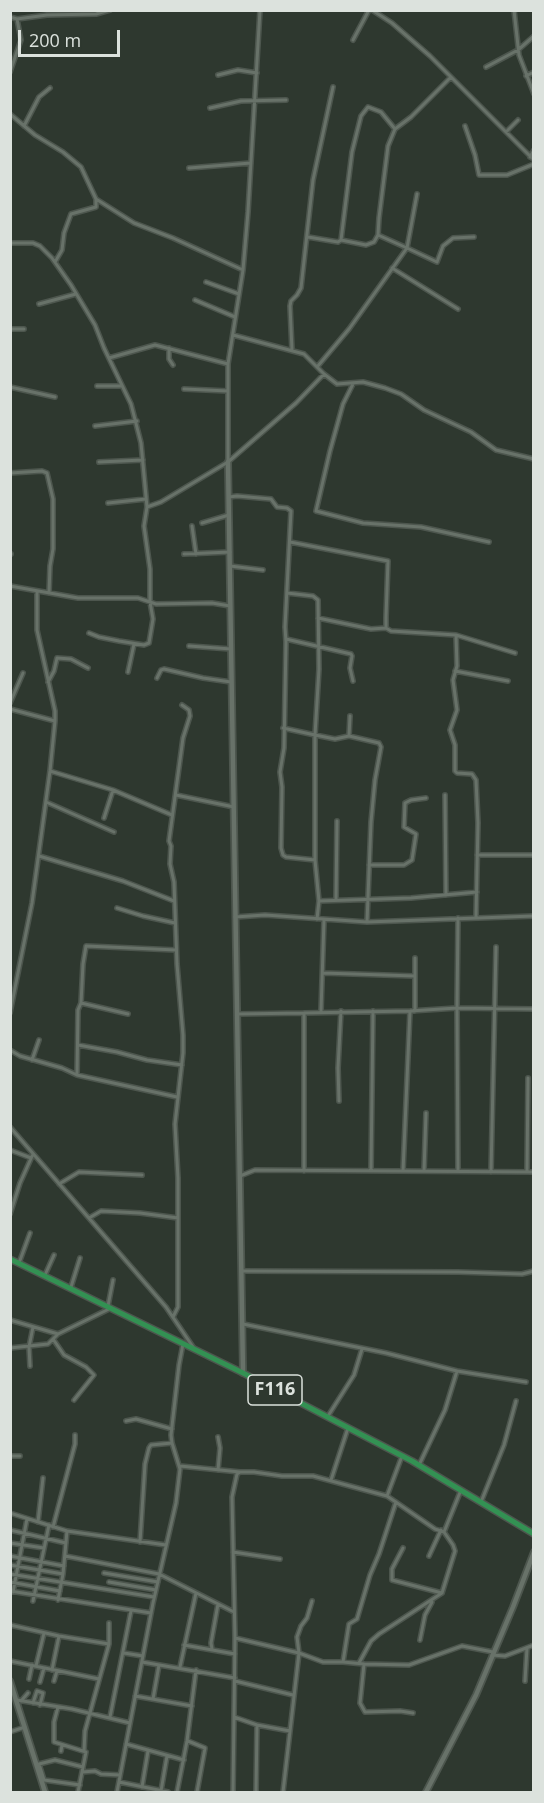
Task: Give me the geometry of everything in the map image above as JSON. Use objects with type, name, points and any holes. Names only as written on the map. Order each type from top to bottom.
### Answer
[{"type":"main road","name":"F116","points":[[10,1259],[243,1373],[419,1465],[533,1531]]},
{"type":"street","points":[[10,17],[17,20],[110,10]]},
{"type":"street","points":[[243,1373],[228,364],[243,270],[260,10]]},
{"type":"street","points":[[353,40],[371,10],[392,23],[430,56],[534,162],[507,175],[479,175],[465,126]]},
{"type":"street","points":[[514,10],[518,50],[534,94]]},
{"type":"street","points":[[10,72],[21,40],[17,20]]},
{"type":"street","points":[[486,67],[518,50],[534,36]]},
{"type":"street","points":[[218,75],[238,70],[256,73]]},
{"type":"street","points":[[526,76],[534,72]]},
{"type":"street","points":[[307,237],[366,245],[374,242],[378,235],[388,146],[395,129],[411,117],[451,77]]},
{"type":"street","points":[[292,350],[290,306],[301,288],[313,180],[333,87]]},
{"type":"street","points":[[24,126],[39,97],[50,88]]},
{"type":"street","points":[[210,108],[241,101],[286,100]]},
{"type":"street","points":[[341,240],[352,152],[361,116],[368,107],[373,107],[381,112],[395,129]]},
{"type":"street","points":[[10,114],[35,135],[63,152],[81,167],[96,199],[96,207],[71,214],[64,232],[62,250],[55,262]]},
{"type":"street","points":[[506,132],[519,120]]},
{"type":"street","points":[[530,157],[534,150]]},
{"type":"street","points":[[189,168],[251,164]]},
{"type":"street","points":[[317,367],[349,329],[407,248],[417,194]]},
{"type":"street","points":[[96,199],[134,222],[243,270]]},
{"type":"street","points":[[378,235],[437,262],[443,246],[453,238],[474,237]]},
{"type":"street","points":[[10,243],[33,243],[40,246],[55,262],[95,325],[136,421],[143,460],[147,507],[144,526],[150,569],[150,602],[153,619],[149,643],[147,645],[134,644],[89,633]]},
{"type":"street","points":[[392,268],[458,309]]},
{"type":"street","points":[[206,282],[239,294]]},
{"type":"street","points":[[39,304],[76,294]]},
{"type":"street","points":[[195,300],[236,317]]},
{"type":"street","points":[[10,329],[24,329]]},
{"type":"street","points":[[233,335],[304,354],[324,375],[337,384],[372,384],[401,394],[424,410],[471,432],[496,450],[534,459]]},
{"type":"street","points":[[110,358],[155,345],[228,364]]},
{"type":"street","points":[[169,348],[169,359],[173,365]]},
{"type":"street","points":[[147,507],[160,502],[228,462],[296,403],[324,375]]},
{"type":"street","points":[[353,384],[343,404],[316,511],[363,523],[420,527],[489,542]]},
{"type":"street","points":[[97,386],[122,386]]},
{"type":"street","points":[[10,387],[55,397]]},
{"type":"street","points":[[184,389],[228,391]]},
{"type":"street","points":[[95,426],[136,421]]},
{"type":"street","points":[[99,462],[143,460]]},
{"type":"street","points":[[10,473],[42,471],[47,473],[53,499],[53,549],[49,593]]},
{"type":"street","points":[[229,497],[271,499],[277,507],[290,509],[285,627],[284,748],[280,771],[282,853],[286,857],[315,860]]},
{"type":"street","points":[[108,503],[146,499]]},
{"type":"street","points":[[202,523],[230,515]]},
{"type":"street","points":[[192,526],[196,554]]},
{"type":"street","points":[[290,542],[388,561],[387,628]]},
{"type":"street","points":[[184,554],[230,552]]},
{"type":"street","points":[[230,566],[263,570]]},
{"type":"street","points":[[10,586],[93,599],[138,598],[156,604],[212,603],[230,606]]},
{"type":"street","points":[[10,1012],[32,903],[55,721],[55,711],[37,630],[37,591]]},
{"type":"street","points":[[287,593],[313,596],[318,600],[318,686],[315,735],[315,860],[319,901],[317,919]]},
{"type":"street","points":[[318,618],[371,629],[387,628],[391,631],[456,636],[515,653]]},
{"type":"street","points":[[456,636],[457,666],[453,680],[457,710],[450,730],[455,745],[455,771],[472,774],[476,780],[476,917]]},
{"type":"street","points":[[286,639],[351,654],[350,668],[353,681]]},
{"type":"street","points":[[128,672],[134,644]]},
{"type":"street","points":[[189,646],[231,649]]},
{"type":"street","points":[[48,682],[57,658],[71,659],[88,668]]},
{"type":"street","points":[[157,678],[164,669],[231,682]]},
{"type":"street","points":[[455,671],[508,681]]},
{"type":"street","points":[[10,703],[23,673]]},
{"type":"street","points":[[173,1317],[178,1307],[176,1124],[177,1096],[182,1065],[182,1021],[176,950],[174,882],[169,841],[183,738],[190,716],[189,710],[182,705]]},
{"type":"street","points":[[10,709],[55,721]]},
{"type":"street","points":[[349,736],[350,716]]},
{"type":"street","points":[[283,728],[335,739],[349,736],[365,742],[379,743],[381,747],[375,780],[367,922]]},
{"type":"street","points":[[50,771],[113,790],[172,815]]},
{"type":"street","points":[[104,818],[113,790]]},
{"type":"street","points":[[176,795],[234,807]]},
{"type":"street","points":[[445,795],[446,896]]},
{"type":"street","points":[[369,865],[404,865],[412,860],[416,834],[404,827],[405,803],[426,798]]},
{"type":"street","points":[[46,802],[114,832]]},
{"type":"street","points":[[336,900],[337,821]]},
{"type":"street","points":[[477,855],[534,855]]},
{"type":"street","points":[[39,856],[123,882],[174,901]]},
{"type":"street","points":[[319,901],[446,896],[477,892]]},
{"type":"street","points":[[117,908],[175,922]]},
{"type":"street","points":[[235,917],[266,915],[367,922],[534,916]]},
{"type":"street","points":[[458,917],[458,1172]]},
{"type":"street","points":[[321,1011],[324,920]]},
{"type":"street","points":[[77,1074],[78,1010],[81,1003],[83,963],[87,946],[176,950]]},
{"type":"street","points":[[491,1172],[496,947]]},
{"type":"street","points":[[403,1171],[415,958]]},
{"type":"street","points":[[323,973],[415,976]]},
{"type":"street","points":[[81,1003],[128,1014]]},
{"type":"street","points":[[237,1014],[457,1008],[534,1009]]},
{"type":"street","points":[[339,1101],[341,1011]]},
{"type":"street","points":[[371,1171],[374,1011]]},
{"type":"street","points":[[304,1013],[304,1171]]},
{"type":"street","points":[[32,1060],[39,1040]]},
{"type":"street","points":[[78,1045],[182,1065]]},
{"type":"street","points":[[11,1051],[77,1074],[177,1096]]},
{"type":"street","points":[[527,1172],[528,1078]]},
{"type":"street","points":[[424,1171],[426,1113]]},
{"type":"street","points":[[10,1127],[173,1317],[194,1349]]},
{"type":"street","points":[[10,1150],[31,1158]]},
{"type":"street","points":[[10,1215],[20,1183],[33,1154]]},
{"type":"street","points":[[240,1176],[255,1170],[534,1172]]},
{"type":"street","points":[[59,1184],[82,1171],[94,1174],[142,1174]]},
{"type":"street","points":[[88,1218],[101,1211],[178,1218]]},
{"type":"street","points":[[20,1263],[30,1233]]},
{"type":"street","points":[[45,1275],[54,1255]]},
{"type":"street","points":[[71,1287],[80,1258]]},
{"type":"street","points":[[242,1271],[522,1274],[534,1271]]},
{"type":"street","points":[[10,1348],[48,1344],[58,1334],[109,1307],[113,1280]]},
{"type":"street","points":[[10,1320],[58,1334]]},
{"type":"street","points":[[243,1324],[362,1348],[457,1371],[526,1382]]},
{"type":"street","points":[[30,1366],[29,1347],[33,1327]]},
{"type":"street","points":[[53,1338],[64,1355],[86,1367],[94,1375],[74,1400]]},
{"type":"street","points":[[117,1792],[154,1597],[176,1503],[180,1466],[172,1443],[172,1429],[183,1344]]},
{"type":"street","points":[[327,1417],[354,1375],[362,1348]]},
{"type":"street","points":[[419,1465],[445,1410],[457,1371]]},
{"type":"street","points":[[481,1502],[504,1445],[516,1401]]},
{"type":"street","points":[[126,1421],[136,1419],[172,1429]]},
{"type":"street","points":[[331,1480],[348,1428]]},
{"type":"street","points":[[33,1601],[46,1538],[75,1444],[75,1435]]},
{"type":"street","points":[[218,1437],[220,1448],[218,1470]]},
{"type":"street","points":[[140,1542],[145,1464],[149,1448],[151,1445],[172,1443]]},
{"type":"street","points":[[10,1456],[20,1456]]},
{"type":"street","points":[[387,1496],[402,1456]]},
{"type":"street","points":[[180,1466],[282,1476],[305,1475],[331,1480],[387,1496],[435,1529],[442,1531],[455,1551],[442,1593],[379,1634],[371,1641],[361,1663],[360,1703],[365,1712],[413,1713]]},
{"type":"street","points":[[233,1792],[235,1638],[232,1497],[237,1474],[240,1472]]},
{"type":"street","points":[[38,1522],[43,1478]]},
{"type":"street","points":[[429,1556],[462,1491]]},
{"type":"street","points":[[343,1662],[349,1624],[357,1619],[396,1502]]},
{"type":"street","points":[[10,1513],[67,1531],[166,1545]]},
{"type":"street","points":[[27,1519],[13,1575],[12,1592],[151,1613]]},
{"type":"street","points":[[10,1530],[66,1543]]},
{"type":"street","points":[[58,1600],[67,1531]]},
{"type":"street","points":[[10,1543],[44,1548]]},
{"type":"street","points":[[403,1548],[392,1569],[392,1580],[442,1593]]},
{"type":"street","points":[[233,1552],[280,1559]]},
{"type":"street","points":[[426,1792],[476,1695],[534,1552]]},
{"type":"street","points":[[10,1556],[64,1566]]},
{"type":"street","points":[[65,1557],[159,1574],[234,1612]]},
{"type":"street","points":[[10,1565],[63,1575]]},
{"type":"street","points":[[104,1573],[158,1582]]},
{"type":"street","points":[[13,1575],[154,1597]]},
{"type":"street","points":[[109,1582],[156,1590]]},
{"type":"street","points":[[12,1583],[60,1591]]},
{"type":"street","points":[[180,1667],[196,1593]]},
{"type":"street","points":[[420,1640],[425,1615],[432,1600]]},
{"type":"street","points":[[283,1792],[299,1653],[297,1637],[307,1618],[312,1601]]},
{"type":"street","points":[[212,1649],[218,1604]]},
{"type":"street","points":[[110,1717],[131,1611]]},
{"type":"street","points":[[78,1792],[86,1752],[84,1751],[85,1731],[109,1644],[109,1623]]},
{"type":"street","points":[[10,1625],[109,1644]]},
{"type":"street","points":[[29,1680],[44,1633]]},
{"type":"street","points":[[52,1670],[59,1636]]},
{"type":"street","points":[[235,1638],[299,1653],[323,1662],[409,1665],[462,1646],[505,1656],[534,1645]]},
{"type":"street","points":[[184,1645],[235,1654]]},
{"type":"street","points":[[525,1681],[527,1648]]},
{"type":"street","points":[[124,1653],[143,1656]]},
{"type":"street","points":[[10,1661],[99,1679]]},
{"type":"street","points":[[142,1662],[196,1670],[293,1695]]},
{"type":"street","points":[[153,1699],[159,1665]]},
{"type":"street","points":[[40,1682],[44,1668]]},
{"type":"street","points":[[177,1792],[187,1741],[196,1670]]},
{"type":"street","points":[[54,1681],[57,1671]]},
{"type":"street","points":[[60,1677],[62,1672]]},
{"type":"street","points":[[10,1681],[19,1700],[44,1792]]},
{"type":"street","points":[[33,1703],[38,1691],[43,1693],[40,1705]]},
{"type":"street","points":[[19,1700],[28,1693]]},
{"type":"street","points":[[135,1696],[192,1706]]},
{"type":"street","points":[[19,1700],[91,1713],[130,1723]]},
{"type":"street","points":[[58,1707],[52,1736],[54,1742],[84,1751]]},
{"type":"street","points":[[234,1717],[257,1725],[290,1731]]},
{"type":"street","points":[[256,1792],[257,1725]]},
{"type":"street","points":[[10,1732],[25,1727]]},
{"type":"street","points":[[187,1741],[205,1748],[197,1792]]},
{"type":"street","points":[[126,1744],[184,1760]]},
{"type":"street","points":[[61,1751],[62,1745]]},
{"type":"street","points":[[142,1787],[148,1751]]},
{"type":"street","points":[[161,1791],[167,1756]]},
{"type":"street","points":[[80,1785],[44,1780],[39,1764],[55,1760],[83,1767]]},
{"type":"street","points":[[82,1772],[94,1771],[101,1774],[120,1775]]},
{"type":"street","points":[[119,1782],[168,1792]]}]
